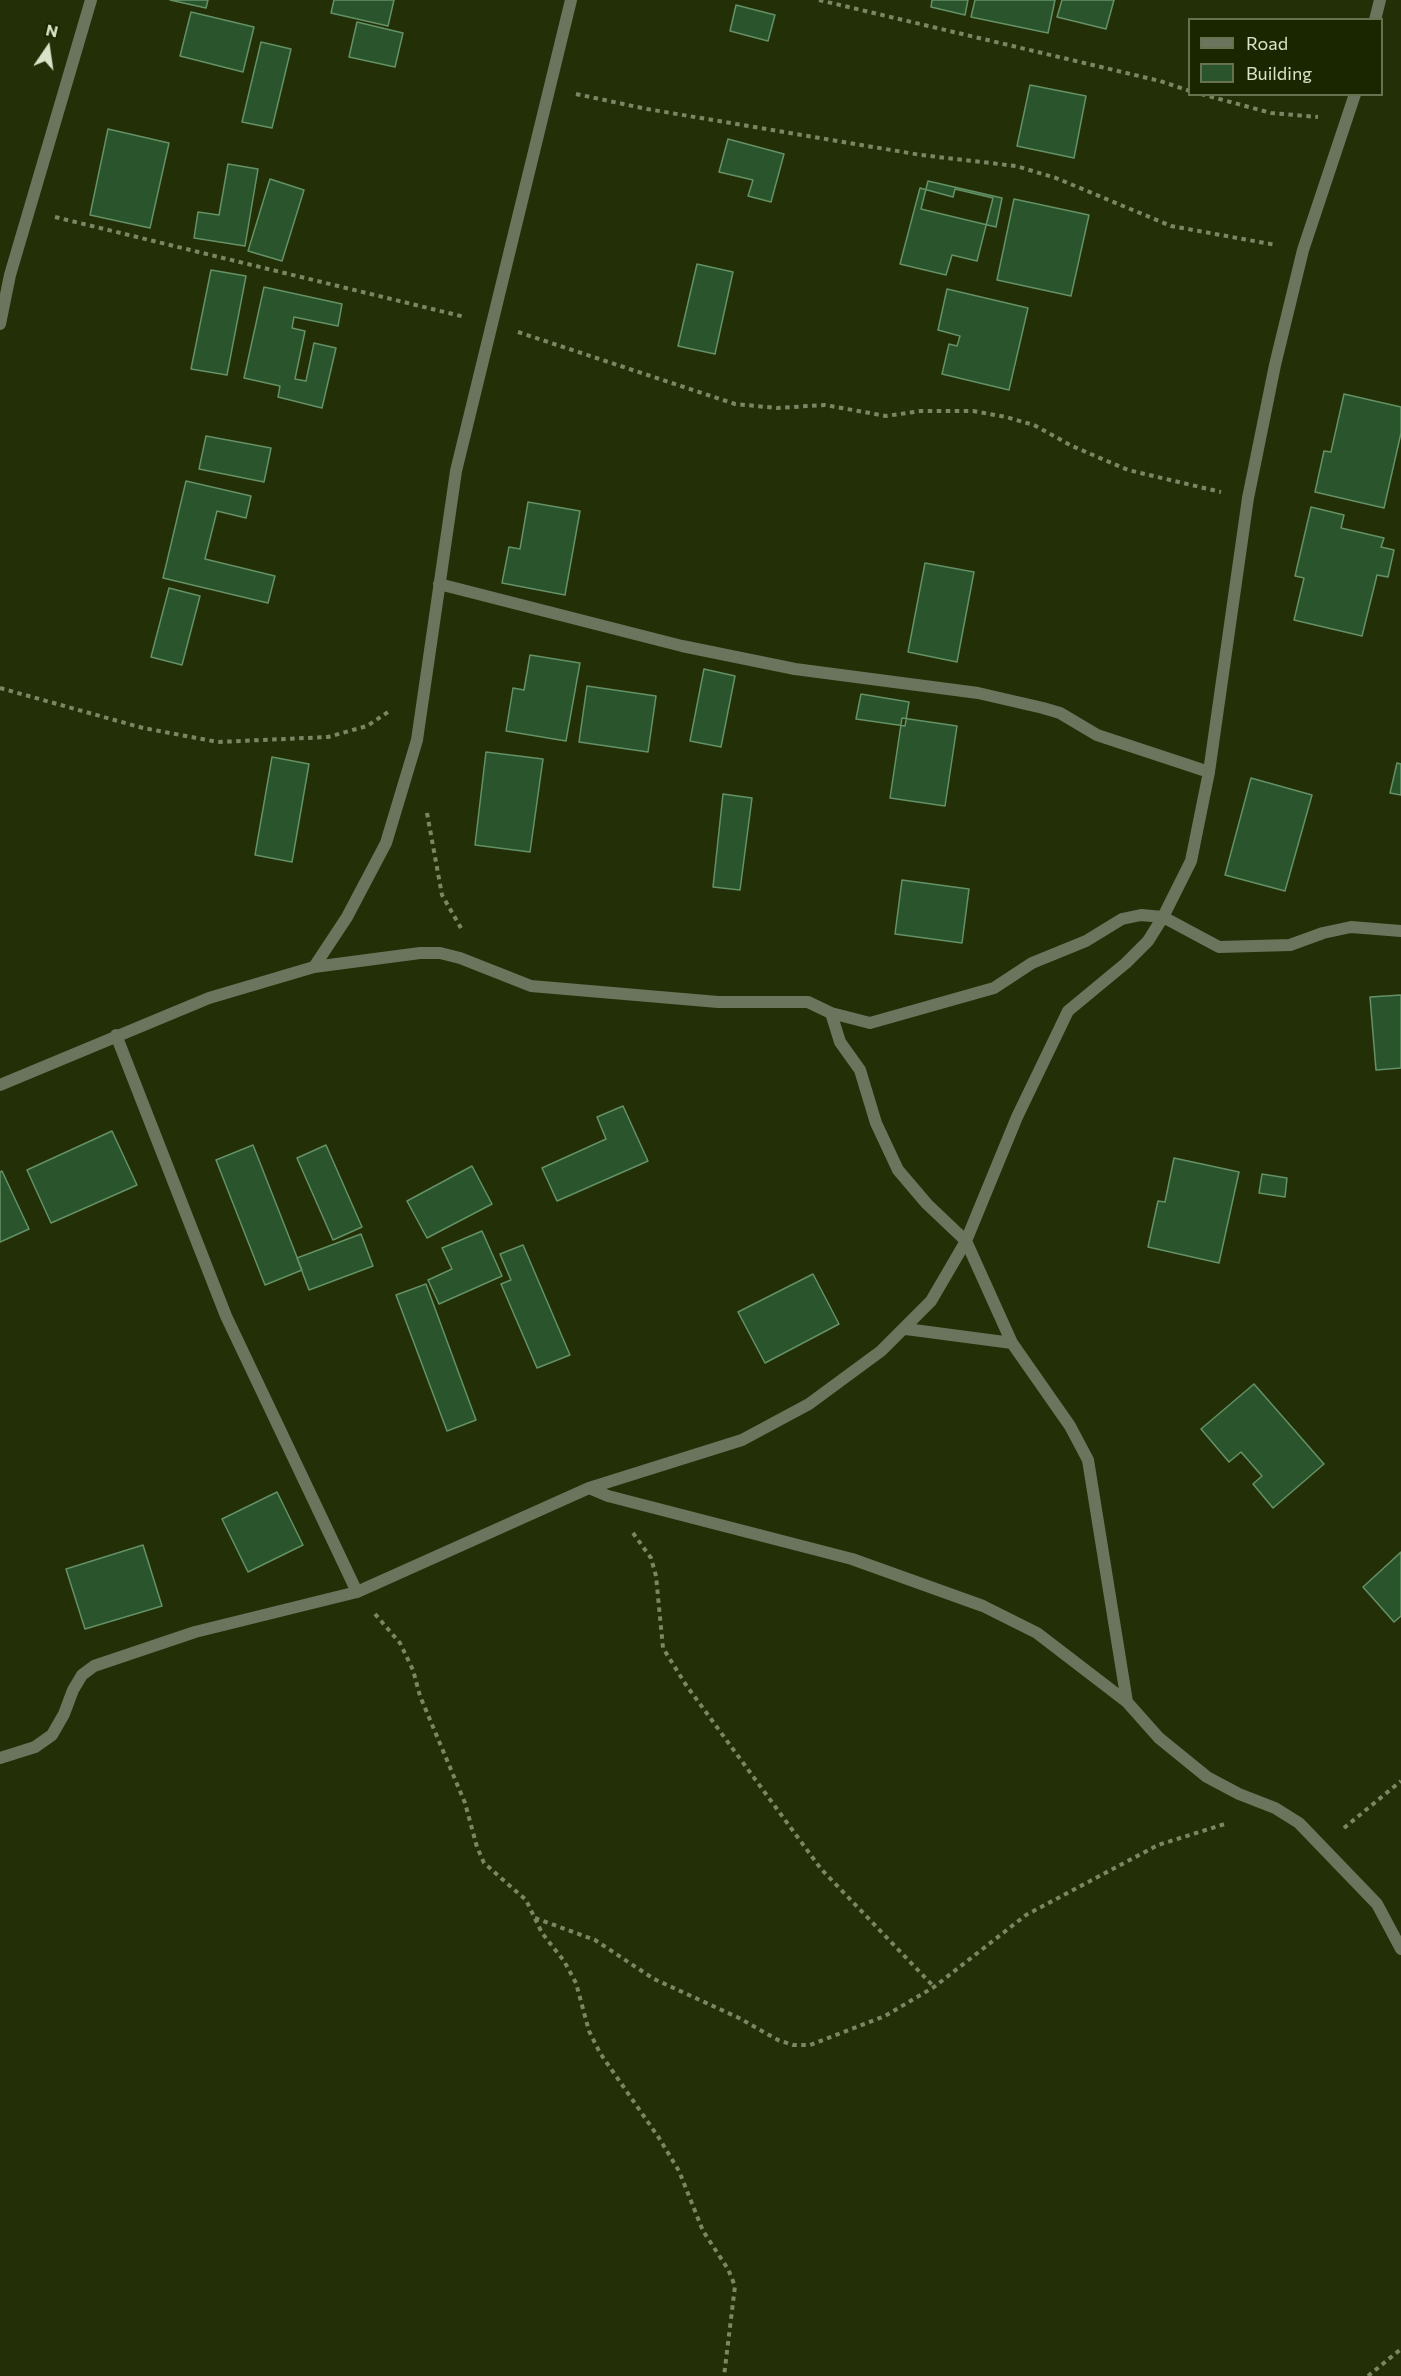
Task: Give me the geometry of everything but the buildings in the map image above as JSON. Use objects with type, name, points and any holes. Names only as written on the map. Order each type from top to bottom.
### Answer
[{"type":"street","points":[[0,324],[10,275],[91,0]]},
{"type":"street","points":[[314,967],[347,917],[386,843],[417,740],[456,471],[571,0]]},
{"type":"street","points":[[1376,18],[1380,0]]},
{"type":"street","points":[[0,1758],[35,1747],[52,1735],[64,1714],[72,1690],[82,1675],[94,1666],[195,1632],[357,1592],[589,1488],[742,1440],[809,1404],[881,1351],[906,1329],[931,1301],[966,1241],[1017,1117],[1068,1011],[1126,963],[1148,941],[1191,861],[1209,772],[1248,498],[1275,365],[1303,250],[1349,120],[1355,96]]},
{"type":"street","points":[[439,584],[727,656],[795,669],[978,693],[1043,708],[1060,713],[1097,735],[1209,772]]},
{"type":"street","points":[[0,1085],[209,998],[314,967],[430,953],[460,958],[531,986],[718,1002],[808,1002],[831,1013],[870,1023],[994,988],[1032,963],[1086,942],[1122,919],[1141,915],[1162,917],[1219,947],[1290,945],[1323,933],[1351,927],[1401,931]]},
{"type":"street","points":[[831,1013],[840,1042],[860,1070],[876,1123],[898,1170],[927,1204],[966,1241],[1012,1343],[1070,1426],[1088,1460],[1127,1702]]},
{"type":"street","points":[[116,1035],[226,1316],[357,1592]]},
{"type":"street","points":[[906,1329],[1012,1343]]},
{"type":"street","points":[[589,1488],[608,1496],[852,1559],[973,1602],[1037,1633],[1127,1702],[1159,1738],[1207,1777],[1239,1794],[1275,1808],[1299,1823],[1377,1904],[1401,1949]]},
{"type":"path","points":[[819,0],[1160,81],[1188,90]]},
{"type":"path","points":[[551,89],[647,109],[921,155],[1016,166],[1056,178],[1171,226],[1303,250]]},
{"type":"path","points":[[1208,96],[1271,113],[1349,120]]},
{"type":"path","points":[[29,211],[492,324],[735,404],[777,408],[825,405],[886,416],[921,411],[973,411],[1006,417],[1034,425],[1072,446],[1128,470],[1248,498]]},
{"type":"path","points":[[1,690],[143,728],[218,742],[328,737],[367,726],[424,687]]},
{"type":"path","points":[[426,806],[442,895],[484,968]]},
{"type":"path","points":[[608,1496],[651,1558],[656,1576],[663,1648],[686,1685],[821,1869],[934,1987]]},
{"type":"path","points":[[357,1592],[400,1643],[413,1670],[424,1706],[465,1803],[477,1847],[484,1863],[526,1900],[576,1983],[589,2031],[600,2053],[620,2079],[679,2171],[703,2231],[728,2269],[735,2286],[724,2376]]},
{"type":"path","points":[[1317,1842],[1347,1826],[1401,1781]]},
{"type":"path","points":[[535,1918],[596,1940],[654,1979],[793,2045],[810,2045],[885,2016],[934,1987],[1026,1915],[1158,1845],[1275,1808]]},
{"type":"path","points":[[1368,2376],[1401,2349]]}]
